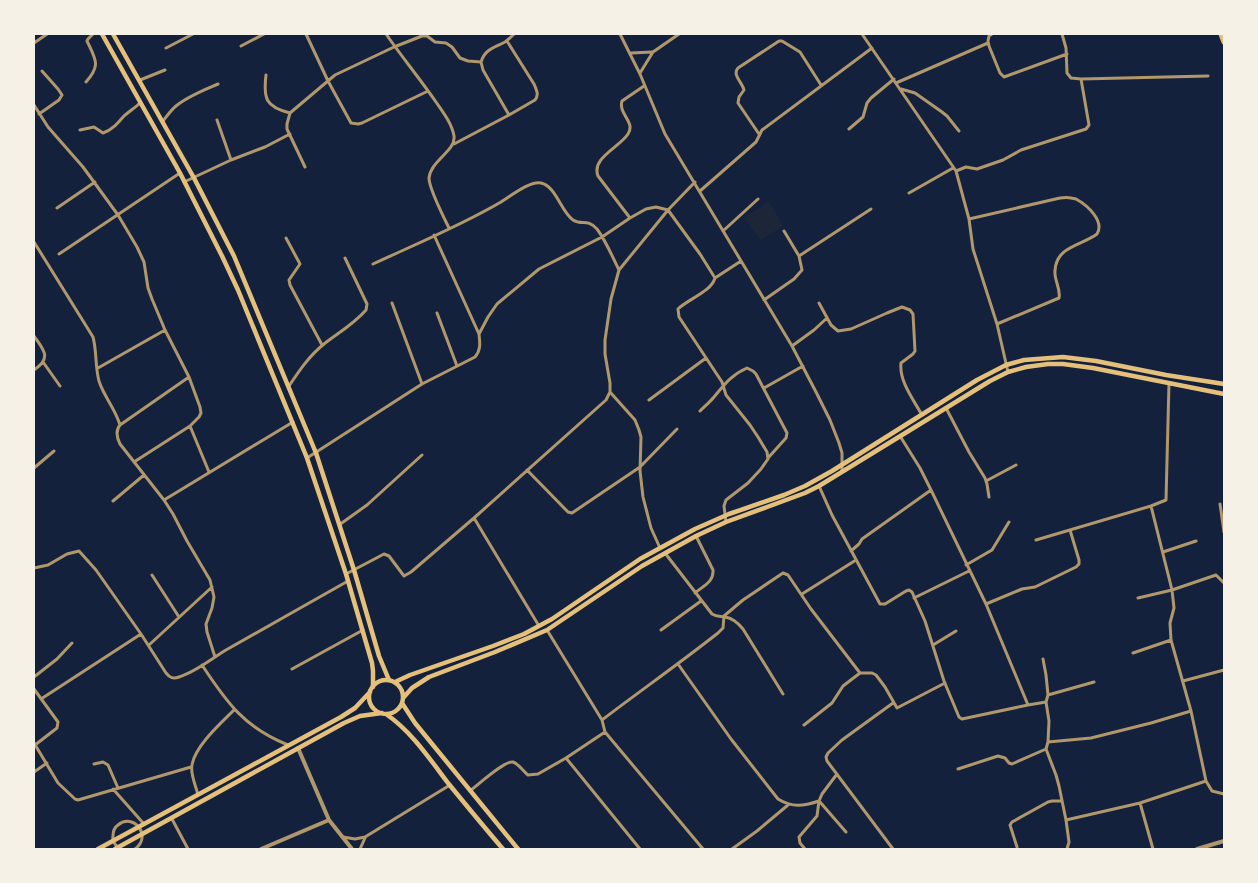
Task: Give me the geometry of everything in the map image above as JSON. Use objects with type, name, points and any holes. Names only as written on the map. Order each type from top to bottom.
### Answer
[{"type":"highway","points":[[1221,34],[1224,42]]},
{"type":"main road","points":[[102,34],[180,173],[218,248],[293,422],[346,574],[373,671],[373,687]]},
{"type":"main road","points":[[113,34],[163,121],[234,256],[316,453],[354,570],[379,656],[389,680]]},
{"type":"main road","points":[[394,682],[524,634],[552,619],[640,559],[695,528],[805,486],[977,380],[1006,365],[1024,360],[1063,357],[1096,361],[1224,384]]},
{"type":"main road","points":[[1093,368],[1096,361]]},
{"type":"main road","points":[[118,849],[353,718],[396,711],[412,688],[429,677],[547,630],[623,577],[696,536],[726,522],[819,486],[945,408],[1008,372],[1026,367],[1063,364],[1093,368],[1224,394]]},
{"type":"main road","points":[[461,657],[463,664]]},
{"type":"main road","points":[[98,849],[349,712],[360,703],[377,683],[389,680],[401,689],[403,700],[415,723],[518,849]]},
{"type":"main road","points":[[370,692],[373,707],[400,724],[410,734],[503,849]]},
{"type":"street","points":[[34,44],[47,34]]},
{"type":"street","points":[[86,82],[96,67],[87,41],[93,34]]},
{"type":"street","points":[[166,48],[193,34]]},
{"type":"street","points":[[241,46],[264,34]]},
{"type":"street","points":[[306,34],[328,81],[349,120],[354,124],[362,123],[428,91]]},
{"type":"street","points":[[386,34],[446,116],[454,136],[453,144]]},
{"type":"street","points":[[509,116],[483,70],[481,62],[487,51],[507,41],[514,34]]},
{"type":"street","points":[[620,34],[631,54],[665,134],[803,366],[830,420],[839,443],[842,453],[842,472]]},
{"type":"street","points":[[640,74],[653,52],[680,34]]},
{"type":"street","points":[[862,34],[955,169],[969,219],[973,249],[997,324],[1008,372]]},
{"type":"street","points":[[990,34],[988,43],[1000,74],[1004,77],[1067,54]]},
{"type":"street","points":[[1062,34],[1067,54],[1067,73],[1071,78],[1208,76]]},
{"type":"street","points":[[305,167],[287,129],[290,113],[335,75],[394,46],[417,37],[427,36],[435,42],[446,43],[452,47],[460,58],[481,62]]},
{"type":"street","points":[[449,228],[430,182],[429,177],[432,168],[453,144],[509,116],[538,97],[538,92],[526,69],[507,41]]},
{"type":"street","points":[[759,134],[738,104],[738,97],[744,90],[736,74],[738,68],[778,41],[782,41],[800,52],[821,85]]},
{"type":"street","points":[[848,129],[863,117],[867,103],[871,98],[895,81],[988,43]]},
{"type":"street","points":[[700,191],[756,142],[763,129],[872,48]]},
{"type":"street","points":[[631,54],[653,52]]},
{"type":"street","points":[[140,80],[165,70]]},
{"type":"street","points":[[40,114],[61,98],[62,95],[42,71]]},
{"type":"street","points":[[266,76],[264,90],[270,104],[278,110],[290,113]]},
{"type":"street","points":[[909,193],[955,169],[966,167],[977,169],[1003,160],[1021,150],[1086,129],[1089,125],[1081,79]]},
{"type":"street","points":[[163,121],[175,106],[218,84]]},
{"type":"street","points":[[630,218],[598,176],[596,167],[630,130],[630,124],[621,108],[622,101],[644,86]]},
{"type":"street","points":[[900,89],[916,93],[922,97],[947,116],[960,131]]},
{"type":"street","points":[[80,130],[94,127],[103,133],[106,132],[140,103]]},
{"type":"street","points":[[34,105],[48,127],[95,182],[118,215],[141,255],[148,288],[165,330],[189,377],[200,407],[201,413],[196,421],[134,462]]},
{"type":"street","points":[[217,120],[231,160]]},
{"type":"street","points":[[184,182],[231,160],[265,147],[290,134]]},
{"type":"street","points":[[59,254],[180,173]]},
{"type":"street","points":[[57,208],[95,182]]},
{"type":"street","points":[[346,574],[384,554],[389,556],[404,576],[406,575],[600,407],[610,392],[605,340],[611,299],[619,270],[668,210],[695,182]]},
{"type":"street","points":[[374,264],[488,210],[527,186],[540,183],[550,188],[573,220],[580,223],[588,222],[595,227],[619,270]]},
{"type":"street","points":[[969,219],[1060,198],[1068,198],[1076,200],[1087,207],[1099,223],[1097,234],[1068,248],[1058,259],[1054,273],[1059,298],[997,324]]},
{"type":"street","points":[[723,231],[758,199]]},
{"type":"street","points":[[479,334],[497,304],[539,269],[602,237],[630,218],[650,208],[660,207],[668,210],[715,278]]},
{"type":"street","points":[[799,256],[872,209]]},
{"type":"street","points":[[764,300],[801,272],[799,256],[784,231]]},
{"type":"street","points":[[307,458],[422,384],[475,357],[479,352],[479,334],[434,235]]},
{"type":"street","points":[[286,238],[300,264],[289,280],[290,285],[322,345]]},
{"type":"street","points":[[34,242],[93,337],[96,346],[100,382],[120,425]]},
{"type":"street","points":[[289,386],[309,358],[322,345],[366,310],[367,304],[345,258]]},
{"type":"street","points":[[741,261],[715,278],[714,282],[704,292],[682,305],[678,312],[723,385],[726,395],[750,425],[767,452],[768,458]]},
{"type":"street","points":[[392,303],[422,384]]},
{"type":"street","points":[[819,304],[834,328],[838,331],[851,329],[902,307],[910,310],[913,314],[915,351],[901,363],[901,373],[905,385],[922,415]]},
{"type":"street","points":[[437,313],[457,366]]},
{"type":"street","points":[[792,346],[827,318]]},
{"type":"street","points":[[98,368],[165,330]]},
{"type":"street","points":[[34,336],[44,351],[45,357],[40,366],[34,370]]},
{"type":"street","points":[[649,400],[706,358]]},
{"type":"street","points":[[43,362],[60,386]]},
{"type":"street","points":[[764,388],[803,366]]},
{"type":"street","points":[[700,411],[713,399],[727,381],[747,368],[753,371],[764,388],[787,433],[786,438],[748,483],[726,500],[724,506],[726,522]]},
{"type":"street","points":[[189,377],[120,425],[117,428],[117,439],[164,500],[210,580],[214,597],[206,624],[215,656]]},
{"type":"street","points":[[1036,540],[1165,501],[1169,383]]},
{"type":"street","points":[[610,392],[635,420],[640,430],[642,438],[640,467],[643,497],[651,528],[660,548]]},
{"type":"street","points":[[945,408],[969,452],[982,471],[989,497]]},
{"type":"street","points":[[164,500],[293,422]]},
{"type":"street","points":[[190,426],[209,472]]},
{"type":"street","points":[[527,470],[568,512],[572,513],[640,467],[677,429]]},
{"type":"street","points":[[900,436],[920,468],[986,604],[1028,705]]},
{"type":"street","points":[[34,468],[54,451]]},
{"type":"street","points":[[339,525],[367,504],[422,455]]},
{"type":"street","points":[[986,481],[1016,465]]},
{"type":"street","points":[[113,501],[144,475]]},
{"type":"street","points":[[819,486],[832,515],[880,604],[885,604],[906,591],[912,592],[925,621],[945,683],[960,718],[1046,702]]},
{"type":"street","points":[[851,550],[862,539],[931,490]]},
{"type":"street","points":[[1220,504],[1224,532]]},
{"type":"street","points":[[1151,506],[1172,590],[1174,608],[1170,623],[1171,640],[1191,711],[1206,781],[1212,791],[1224,794]]},
{"type":"street","points":[[474,518],[539,626]]},
{"type":"street","points":[[966,565],[992,550],[1009,522]]},
{"type":"street","points":[[986,604],[1022,589],[1035,587],[1076,567],[1079,564],[1079,560],[1070,530]]},
{"type":"street","points":[[695,593],[711,581],[714,576],[713,570],[696,536]]},
{"type":"street","points":[[1163,552],[1196,541]]},
{"type":"street","points":[[34,566],[48,565],[67,554],[80,550],[170,677],[173,678],[178,678],[202,665],[348,581]]},
{"type":"street","points":[[664,553],[701,601],[712,614],[718,617],[724,616],[743,600],[783,573],[788,574],[838,646],[860,673]]},
{"type":"street","points":[[802,594],[856,560]]},
{"type":"street","points":[[914,598],[969,571]]},
{"type":"street","points":[[152,575],[179,617]]},
{"type":"street","points":[[1138,598],[1172,590],[1216,575],[1224,583]]},
{"type":"street","points":[[149,645],[212,587]]},
{"type":"street","points":[[661,630],[701,601]]},
{"type":"street","points":[[602,720],[722,630],[724,616]]},
{"type":"street","points":[[724,616],[735,621],[743,629],[783,694]]},
{"type":"street","points":[[292,669],[362,630]]},
{"type":"street","points":[[547,630],[602,720],[605,732],[702,849]]},
{"type":"street","points":[[933,645],[956,631]]},
{"type":"street","points":[[41,699],[141,634]]},
{"type":"street","points":[[1133,653],[1171,640]]},
{"type":"street","points":[[34,677],[57,659],[72,642]]},
{"type":"street","points":[[1043,659],[1048,695],[1046,702],[1049,721],[1046,748],[1056,775],[1066,820],[1069,842],[1067,849]]},
{"type":"street","points":[[678,664],[731,739],[778,799],[788,805],[800,806],[820,801]]},
{"type":"street","points":[[202,665],[234,710],[266,735],[288,745]]},
{"type":"street","points":[[1183,681],[1224,670]]},
{"type":"street","points":[[804,725],[832,703],[843,686],[860,673],[876,675],[898,708],[945,683]]},
{"type":"street","points":[[1048,695],[1094,682]]},
{"type":"street","points":[[34,689],[58,722],[57,728],[34,744],[58,782],[75,800],[191,766]]},
{"type":"street","points":[[893,849],[827,761],[826,757],[842,740],[894,703]]},
{"type":"street","points":[[198,795],[191,766],[203,743],[234,710]]},
{"type":"street","points":[[1048,742],[1091,738],[1191,711]]},
{"type":"street","points":[[471,790],[509,762],[516,764],[526,774],[535,775],[566,758],[605,732]]},
{"type":"street","points":[[298,748],[329,820],[352,849]]},
{"type":"street","points":[[958,769],[998,756],[1005,758],[1012,764],[1046,748]]},
{"type":"street","points":[[566,758],[640,849]]},
{"type":"street","points":[[34,772],[46,762]]},
{"type":"street","points":[[94,764],[103,762],[108,764],[118,788]]},
{"type":"street","points":[[806,849],[798,840],[799,837],[817,816],[822,794],[837,774]]},
{"type":"street","points":[[1066,820],[1140,802],[1206,781]]},
{"type":"street","points":[[342,837],[355,839],[365,837],[450,785]]},
{"type":"street","points":[[113,789],[144,824]]},
{"type":"street","points":[[820,801],[846,832]]},
{"type":"street","points":[[1017,847],[1010,826],[1012,822],[1048,802],[1062,801]]},
{"type":"street","points":[[1140,802],[1153,849]]},
{"type":"street","points":[[732,849],[788,805]]},
{"type":"street","points":[[172,819],[188,849]]},
{"type":"street","points":[[261,849],[329,820]]},
{"type":"street","points":[[118,849],[113,841],[114,831],[116,826],[125,821],[135,823],[142,834],[141,844],[137,849]]},
{"type":"street","points":[[360,849],[365,837]]},
{"type":"street","points":[[1197,849],[1224,842]]},
{"type":"shaded area","points":[[769,201],[783,226],[761,240],[744,218]]}]
